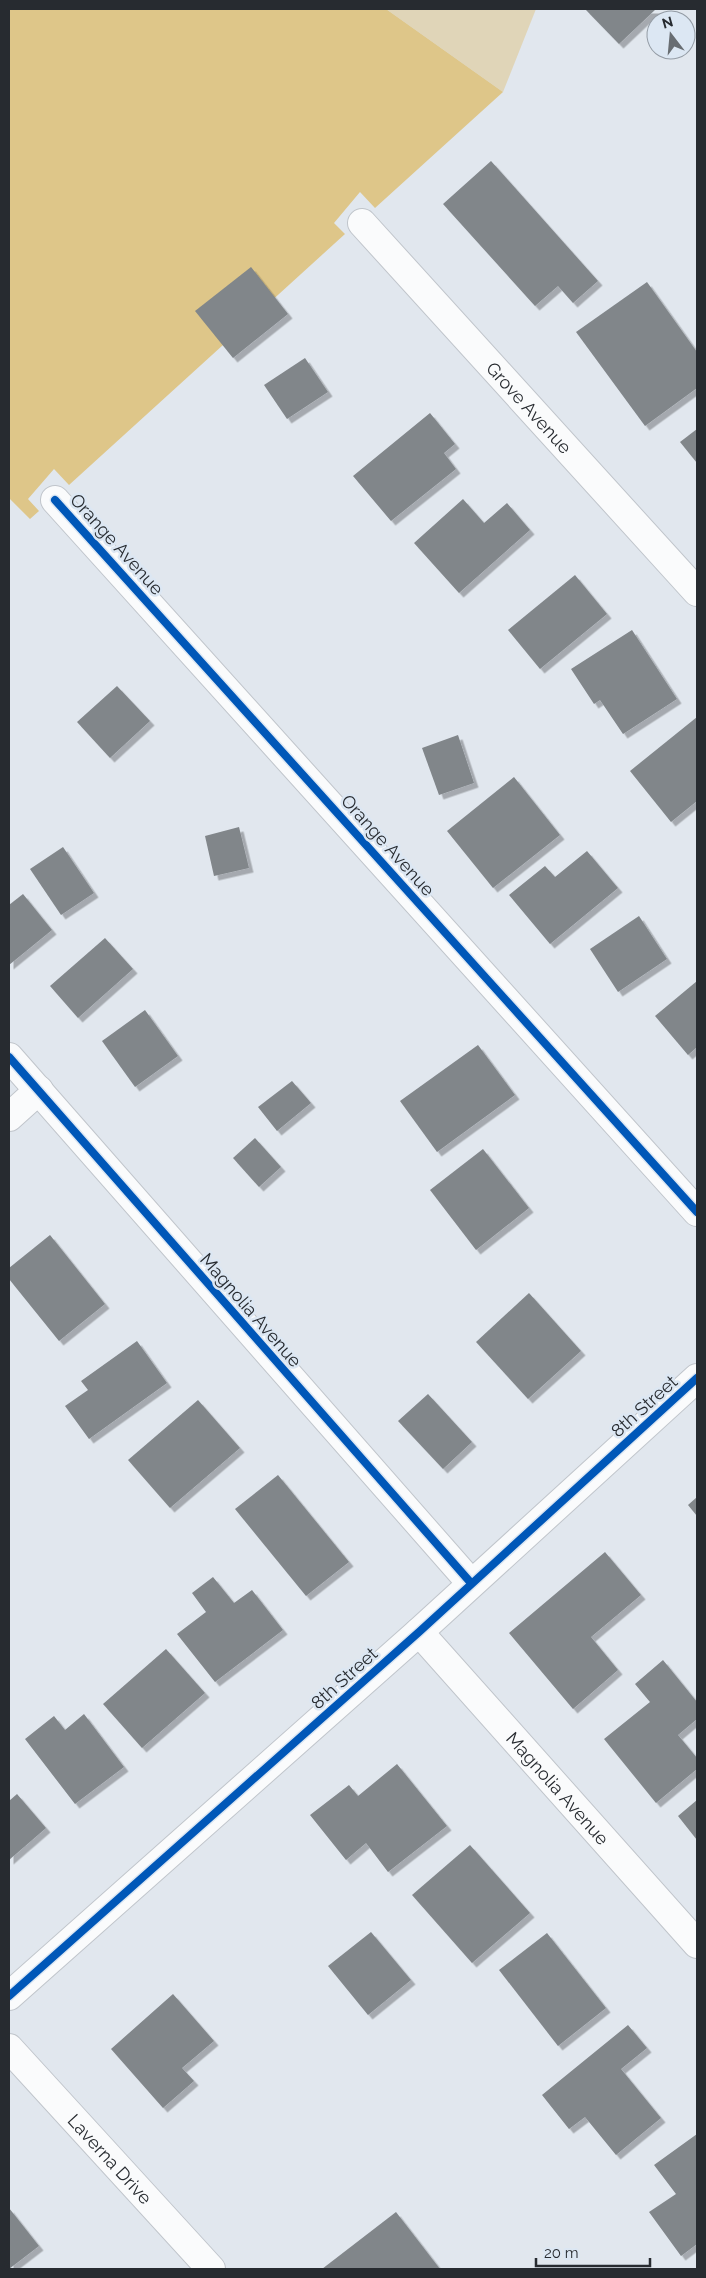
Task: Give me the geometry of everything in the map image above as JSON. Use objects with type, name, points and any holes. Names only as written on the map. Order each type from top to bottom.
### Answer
[{"type":"street","name":"Grove Avenue","points":[[362,223],[697,592]]},
{"type":"street","name":"Orange Avenue","points":[[56,500],[697,1212]]},
{"type":"street","name":"Magnolia Avenue","points":[[9,1057],[471,1583]]},
{"type":"street","points":[[9,1117],[39,1090]]},
{"type":"street","name":"8th Street","points":[[9,1996],[419,1632],[697,1378]]},
{"type":"street","name":"Magnolia Avenue","points":[[419,1632],[697,1944]]},
{"type":"street","name":"Laverna Drive","points":[[9,2048],[211,2269]]},
{"type":"shaded area","points":[[9,9],[386,9],[503,92],[375,208],[360,192],[334,223],[345,234],[69,485],[54,469],[28,499],[39,511],[30,519],[9,498]]},
{"type":"shaded area","points":[[386,9],[536,9],[503,92]]},
{"type":"building","points":[[585,9],[656,9],[646,10],[646,18],[619,44]]},
{"type":"building","points":[[491,161],[598,281],[573,303],[558,286],[535,306],[443,204]]},
{"type":"building","points":[[251,267],[288,314],[233,358],[195,311]]},
{"type":"building","points":[[647,282],[697,352],[697,388],[645,426],[576,332]]},
{"type":"building","points":[[305,358],[328,392],[287,419],[264,385]]},
{"type":"building","points":[[430,413],[455,444],[444,453],[456,469],[391,521],[353,476]]},
{"type":"building","points":[[697,429],[697,463],[680,442]]},
{"type":"building","points":[[463,499],[484,523],[507,503],[530,530],[459,593],[414,543]]},
{"type":"building","points":[[575,575],[607,614],[540,669],[508,630]]},
{"type":"building","points":[[632,630],[677,699],[623,734],[600,700],[594,704],[571,669]]},
{"type":"building","points":[[117,686],[150,721],[110,758],[77,722]]},
{"type":"building","points":[[697,717],[697,801],[671,822],[630,771]]},
{"type":"building","points":[[458,735],[474,783],[439,795],[422,748]]},
{"type":"building","points":[[514,777],[560,835],[493,888],[447,831]]},
{"type":"building","points":[[239,827],[249,868],[214,876],[205,836]]},
{"type":"building","points":[[63,847],[94,893],[61,915],[30,869]]},
{"type":"building","points":[[587,851],[618,888],[550,944],[509,895],[545,866],[555,877]]},
{"type":"building","points":[[23,894],[52,930],[9,965],[9,905]]},
{"type":"building","points":[[639,916],[667,959],[618,992],[590,949]]},
{"type":"building","points":[[105,938],[133,969],[78,1018],[50,986]]},
{"type":"building","points":[[697,981],[697,1047],[688,1055],[655,1016]]},
{"type":"building","points":[[145,1010],[178,1056],[135,1087],[102,1041]]},
{"type":"building","points":[[478,1045],[515,1095],[437,1152],[400,1101]]},
{"type":"building","points":[[292,1081],[311,1103],[277,1131],[258,1107]]},
{"type":"building","points":[[255,1138],[281,1167],[259,1187],[233,1158]]},
{"type":"building","points":[[483,1149],[529,1208],[476,1250],[430,1190]]},
{"type":"building","points":[[50,1235],[105,1304],[59,1341],[9,1279],[9,1268]]},
{"type":"building","points":[[529,1293],[581,1351],[528,1399],[476,1342]]},
{"type":"building","points":[[137,1341],[167,1383],[89,1439],[65,1406],[88,1390],[81,1381]]},
{"type":"building","points":[[428,1394],[472,1442],[443,1469],[398,1421]]},
{"type":"building","points":[[198,1400],[240,1448],[170,1508],[128,1460]]},
{"type":"building","points":[[278,1475],[349,1562],[306,1596],[235,1509]]},
{"type":"building","points":[[697,1497],[697,1516],[688,1505]]},
{"type":"building","points":[[605,1552],[641,1595],[591,1637],[618,1670],[573,1709],[509,1633]]},
{"type":"building","points":[[213,1577],[234,1603],[252,1590],[283,1630],[215,1682],[177,1634],[206,1612],[192,1593]]},
{"type":"building","points":[[166,1649],[205,1693],[142,1748],[103,1704]]},
{"type":"building","points":[[663,1660],[697,1702],[697,1719],[678,1735],[697,1758],[697,1769],[656,1803],[604,1739],[650,1702],[635,1684]]},
{"type":"building","points":[[84,1714],[124,1767],[75,1804],[25,1739],[54,1716],[65,1730]]},
{"type":"building","points":[[397,1764],[447,1826],[388,1872],[366,1843],[346,1860],[310,1815],[349,1785],[358,1796]]},
{"type":"building","points":[[17,1794],[46,1828],[9,1860],[9,1801]]},
{"type":"building","points":[[697,1800],[697,1840],[678,1816]]},
{"type":"building","points":[[470,1845],[530,1913],[472,1963],[412,1895]]},
{"type":"building","points":[[371,1932],[411,1980],[368,2015],[328,1966]]},
{"type":"building","points":[[547,1933],[606,2008],[558,2046],[499,1970]]},
{"type":"building","points":[[173,1994],[214,2041],[182,2068],[194,2081],[163,2108],[111,2049]]},
{"type":"building","points":[[628,2025],[647,2048],[621,2069],[661,2118],[616,2155],[585,2117],[569,2129],[542,2095]]},
{"type":"building","points":[[697,2134],[697,2244],[681,2256],[649,2212],[676,2194],[654,2165]]},
{"type":"building","points":[[9,2208],[39,2246],[9,2269]]},
{"type":"building","points":[[396,2212],[440,2269],[322,2269]]},
{"type":"cycle path","points":[[55,500],[697,1212]]},
{"type":"cycle path","points":[[9,1057],[471,1583]]},
{"type":"cycle path","points":[[9,1996],[419,1632],[697,1378]]}]
